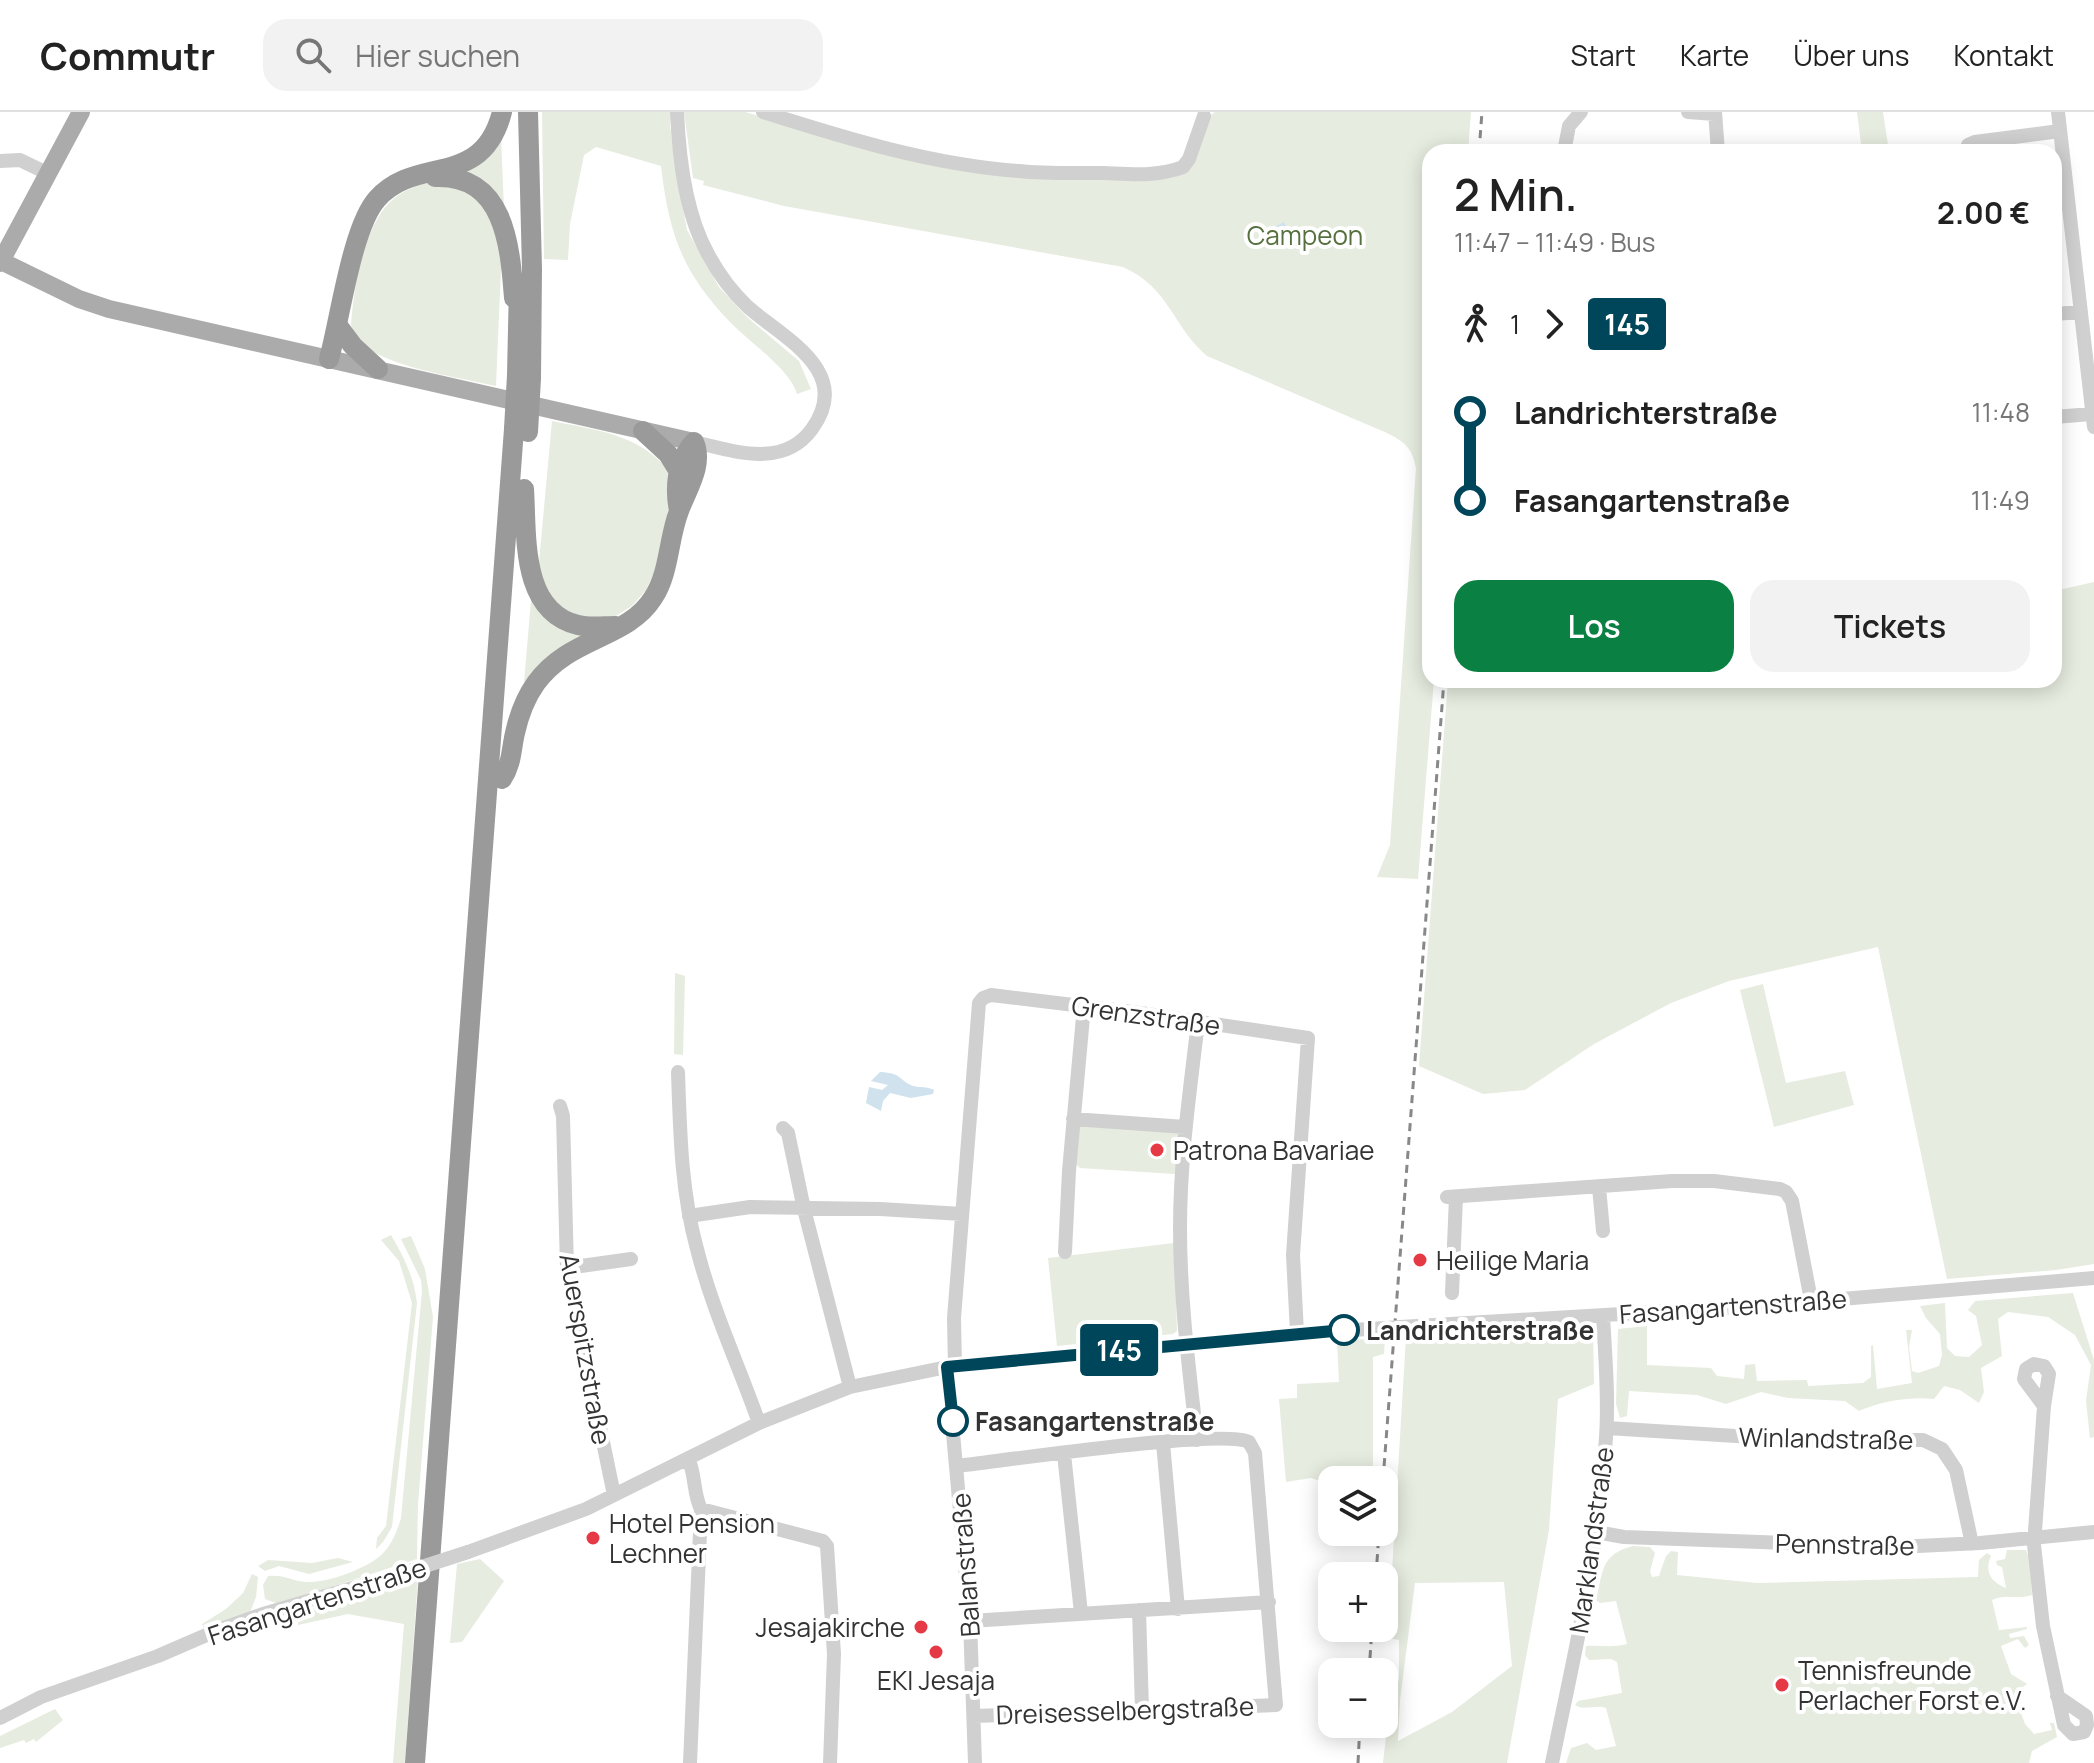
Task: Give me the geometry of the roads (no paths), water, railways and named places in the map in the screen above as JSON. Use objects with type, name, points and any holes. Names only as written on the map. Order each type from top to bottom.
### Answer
[{"type":"highway","points":[[329,359],[355,246],[365,217],[385,191],[408,178],[452,168],[476,155],[493,136],[502,112]]},
{"type":"highway","points":[[514,112],[518,337]]},
{"type":"highway","points":[[415,1763],[521,430],[532,269],[528,112]]},
{"type":"highway","points":[[408,178],[447,176],[470,183],[488,199],[501,217],[511,261],[524,376]]},
{"type":"highway","points":[[338,326],[353,346],[378,369]]},
{"type":"highway","points":[[521,430],[530,568],[542,599],[569,623],[591,627],[620,626]]},
{"type":"highway","points":[[643,431],[668,454],[678,470]]},
{"type":"highway","points":[[679,511],[676,498],[678,470],[694,442]]},
{"type":"highway","points":[[502,779],[510,768],[514,735],[523,709],[543,674],[568,651],[643,612],[658,591],[679,511],[699,454],[694,442]]},
{"type":"highway","points":[[427,1763],[524,489]]},
{"type":"main road","points":[[81,112],[1,262],[79,299],[109,309],[694,442]]},
{"type":"street","points":[[763,112],[817,129],[947,161],[1018,171],[1113,174],[1163,173],[1183,167],[1189,159],[1204,116]]},
{"type":"street","points":[[1566,144],[1569,126],[1581,112]]},
{"type":"street","points":[[1688,112],[1715,113],[1717,144]]},
{"type":"street","points":[[2058,112],[2062,144]]},
{"type":"street","points":[[678,116],[684,172],[699,234],[718,271],[745,304],[809,355],[819,373],[823,390],[817,422],[803,440],[783,452],[755,454],[694,442]]},
{"type":"street","points":[[1970,144],[2060,131]]},
{"type":"street","points":[[2062,148],[2093,420],[2062,418]]},
{"type":"street","points":[[0,161],[29,162],[49,174]]},
{"type":"street","points":[[2062,313],[2081,312]]},
{"type":"street","name":"Grenzstraße","points":[[983,998],[991,995],[1084,1006],[1308,1038],[1293,1255],[1297,1333]]},
{"type":"street","name":"Balanstraße","points":[[975,1763],[970,1621],[951,1367],[979,1003],[983,998]]},
{"type":"street","points":[[1065,1252],[1084,1006]]},
{"type":"street","points":[[1197,1440],[1186,1344],[1180,1238],[1185,1127],[1198,1022]]},
{"type":"street","points":[[678,1072],[681,1157],[689,1216],[709,1286],[759,1423]]},
{"type":"street","name":"Auerspitzstraße","points":[[560,1106],[563,1116],[567,1268],[614,1495]]},
{"type":"street","points":[[1073,1119],[1185,1127]]},
{"type":"street","points":[[783,1128],[788,1133],[804,1209],[850,1387]]},
{"type":"street","points":[[1452,1293],[1452,1197],[1714,1181],[1772,1187],[1786,1192],[1792,1201],[1811,1300]]},
{"type":"street","points":[[1599,1187],[1603,1231]]},
{"type":"street","points":[[689,1216],[750,1207],[962,1214]]},
{"type":"street","points":[[567,1268],[631,1259]]},
{"type":"street","name":"Fasangartenstraße","points":[[0,1718],[41,1697],[158,1656],[233,1625],[541,1527],[614,1495],[759,1423],[850,1387],[951,1367],[1297,1333],[1757,1306],[2094,1278]]},
{"type":"street","name":"Marklandstraße","points":[[1552,1763],[1591,1574],[1596,1532],[1607,1428],[1603,1315]]},
{"type":"street","points":[[2044,1406],[2034,1538],[2043,1626],[2057,1696]]},
{"type":"street","name":"Winlandstraße","points":[[1607,1428],[1799,1440],[1923,1440],[1942,1449],[1956,1470],[1972,1544]]},
{"type":"street","points":[[957,1466],[1197,1440],[1236,1438],[1249,1442],[1255,1453],[1269,1602],[970,1621]]},
{"type":"street","points":[[1163,1443],[1178,1609]]},
{"type":"street","points":[[1064,1454],[1081,1613]]},
{"type":"street","points":[[688,1458],[693,1467],[701,1509],[690,1763]]},
{"type":"street","points":[[701,1509],[823,1541],[827,1546],[834,1654],[830,1763]]},
{"type":"street","name":"Pennstraße","points":[[1596,1532],[1624,1537],[1881,1547],[1972,1544],[2094,1532]]},
{"type":"street","name":"Dreisesselbergstraße","points":[[974,1716],[1276,1705],[1269,1602]]},
{"type":"street","points":[[1139,1610],[1142,1710]]},
{"type":"water","points":[[1284,222],[1294,242],[1282,249],[1263,233]]},
{"type":"water","points":[[880,1072],[897,1075],[913,1086],[934,1090],[933,1094],[911,1098],[890,1093],[883,1101],[881,1111],[866,1103],[869,1087],[882,1090],[888,1085],[871,1081]]},
{"type":"railway","points":[[1480,144],[1482,112]]},
{"type":"railway","points":[[1384,1466],[1443,688]]},
{"type":"railway","points":[[1377,1562],[1378,1546]]},
{"type":"railway","points":[[1370,1658],[1371,1642]]},
{"type":"railway","points":[[1358,1763],[1359,1738]]},
{"type":"place","name":"Patrona Bavariae","points":[[1157,1150]]},
{"type":"place","name":"Heilige Maria","points":[[1420,1260]]},
{"type":"place","name":"Landrichterstraße","points":[[1344,1330]]},
{"type":"place","name":"Fasangartenstraße","points":[[953,1421]]},
{"type":"place","name":"Hotel Pension Lechner","points":[[593,1538]]},
{"type":"place","name":"Jesajakirche","points":[[921,1627]]},
{"type":"place","name":"EKI Jesaja","points":[[936,1652]]},
{"type":"place","name":"Tennisfreunde Perlacher Forst e.V.","points":[[1782,1685]]},
{"type":"park label","name":"Campeon","points":[[1305,235]]}]
